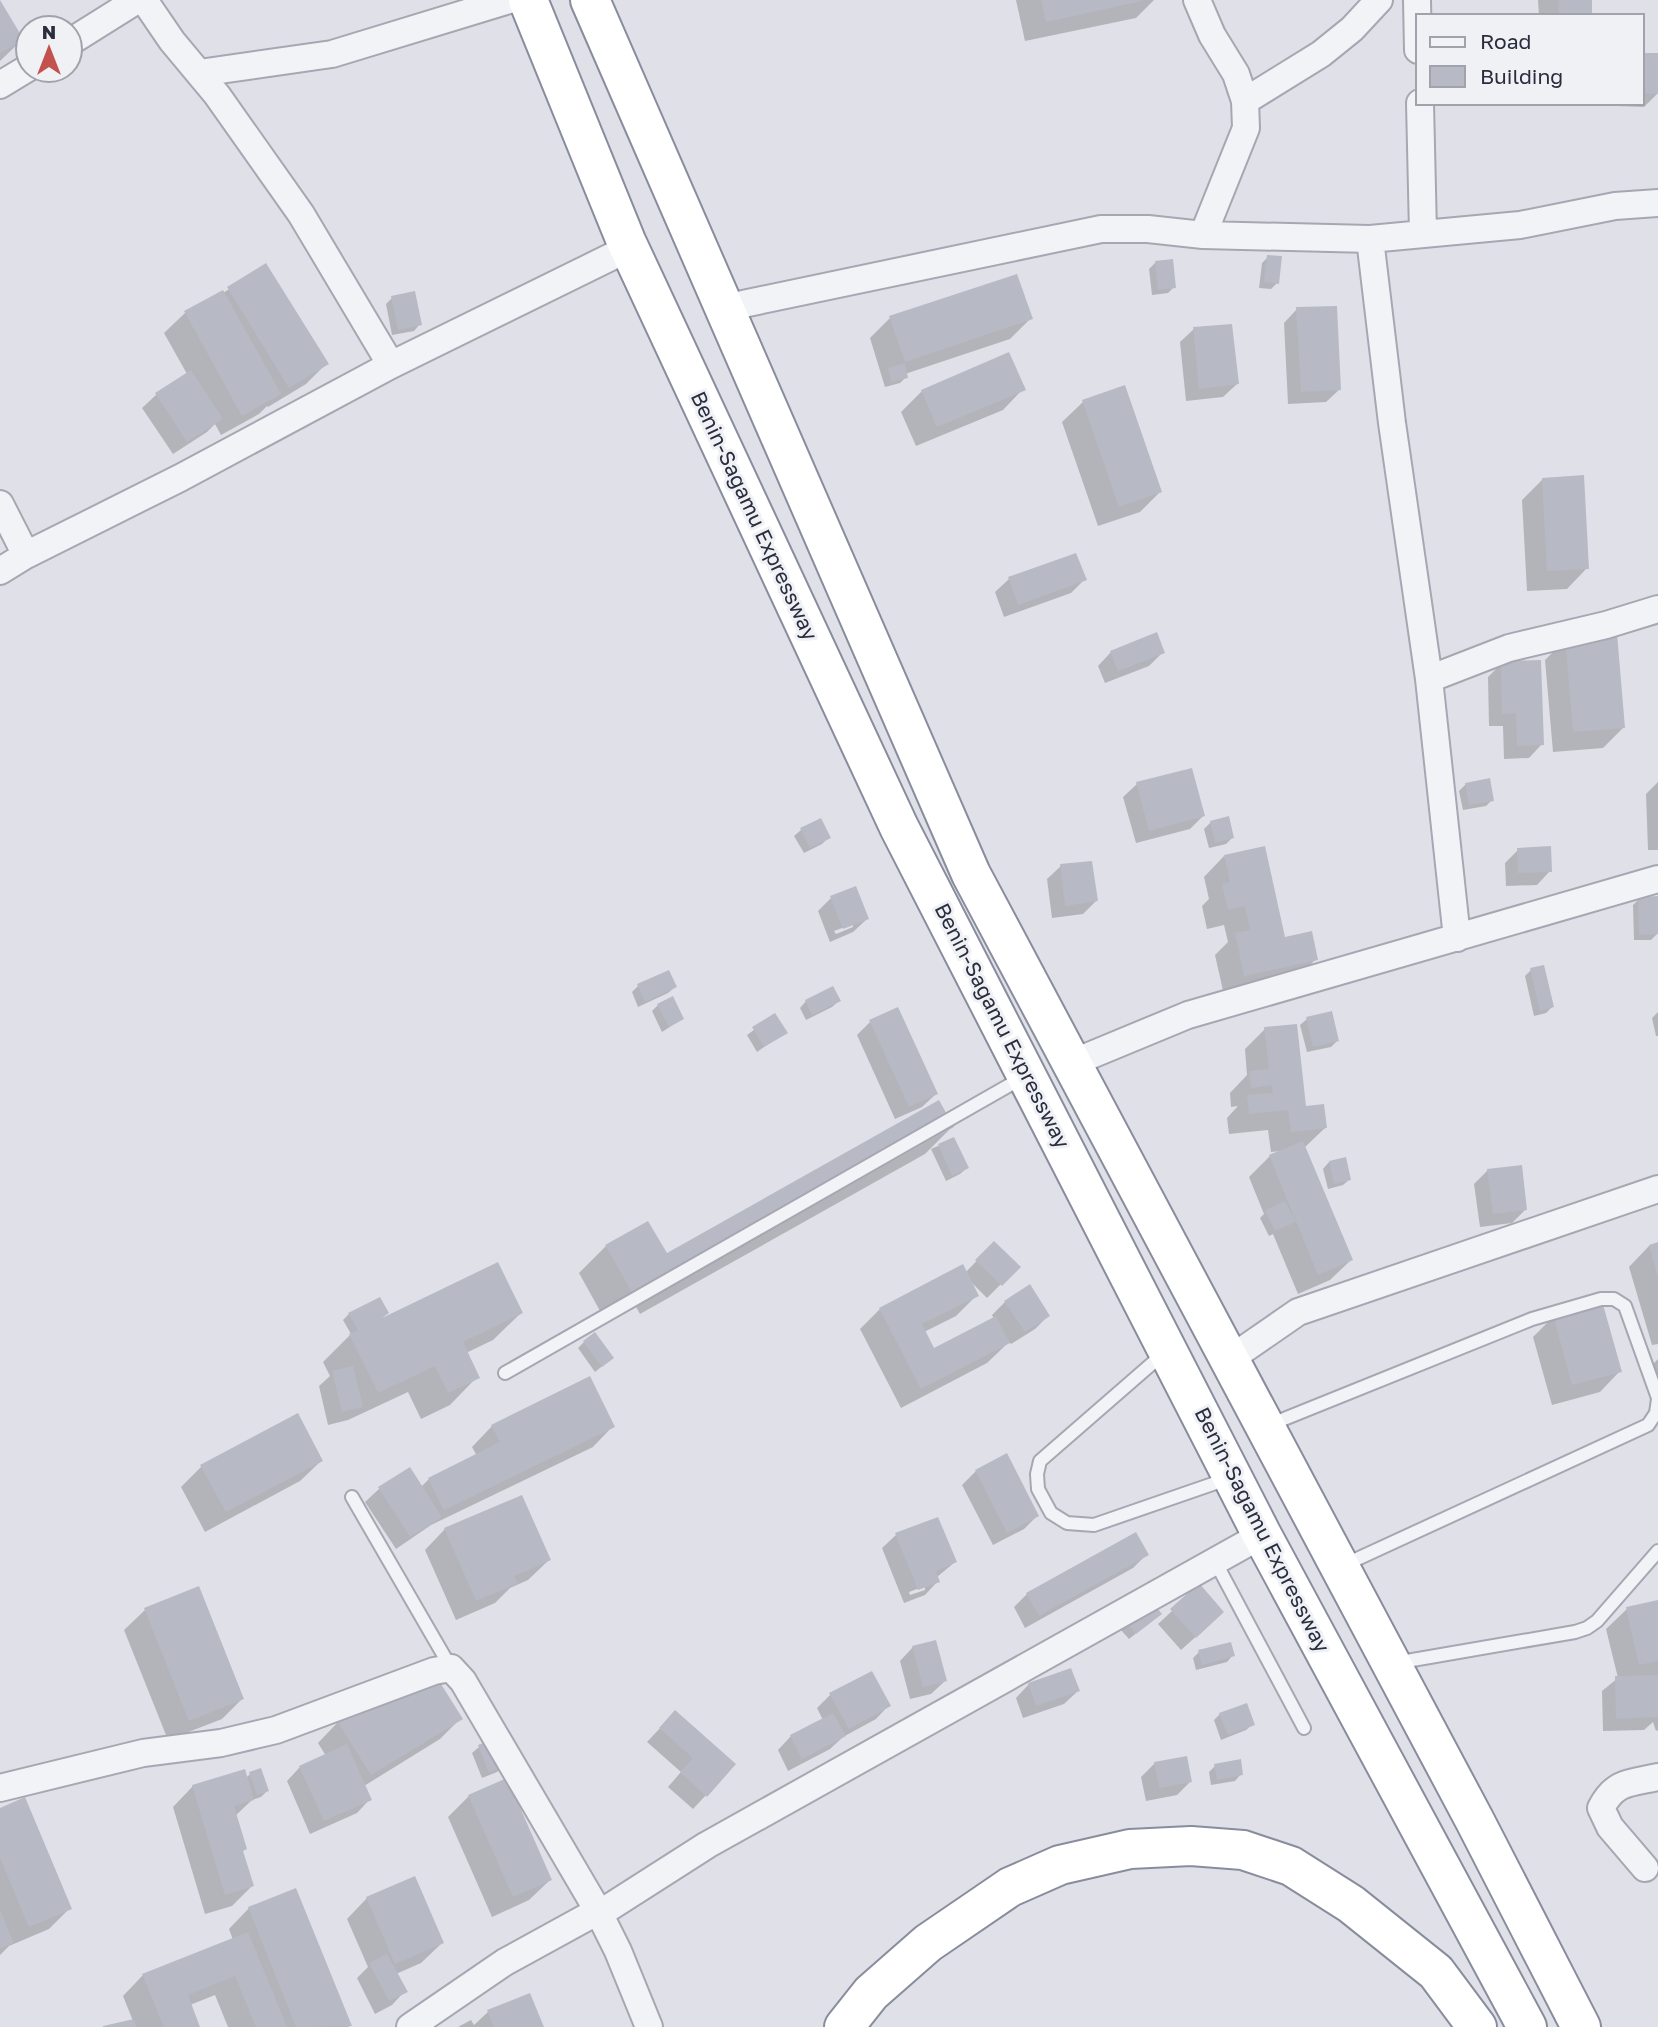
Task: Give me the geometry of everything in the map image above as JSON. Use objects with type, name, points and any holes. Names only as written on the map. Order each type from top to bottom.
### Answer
[{"type":"highway","name":"Benin-Sagamu Expressway","points":[[528,0],[629,248],[899,827],[1169,1349],[1262,1535],[1527,2027]]},
{"type":"highway","points":[[590,0],[971,874],[1230,1359],[1581,2027]]},
{"type":"highway","points":[[844,2027],[871,1993],[928,1943],[1010,1887],[1060,1865],[1118,1852],[1191,1846],[1243,1850],[1291,1866],[1351,1904],[1436,1972],[1477,2027]]},
{"type":"street","points":[[84,33],[137,0]]},
{"type":"street","points":[[144,0],[172,41],[217,95],[301,214],[391,365]]},
{"type":"street","points":[[199,73],[332,54],[509,0]]},
{"type":"street","points":[[1197,0],[1212,35],[1236,74],[1245,101],[1246,128],[1203,235]]},
{"type":"street","points":[[1245,101],[1321,54],[1352,29],[1379,0]]},
{"type":"street","points":[[1419,105],[1423,233]]},
{"type":"street","points":[[724,308],[1101,229],[1148,229],[1203,235],[1370,239],[1520,225],[1615,206],[1658,204]]},
{"type":"street","points":[[1370,239],[1392,424],[1429,679],[1457,938]]},
{"type":"street","points":[[0,571],[391,365],[629,248]]},
{"type":"street","points":[[0,504],[26,555]]},
{"type":"street","points":[[1429,679],[1509,648],[1606,625],[1658,609]]},
{"type":"street","points":[[1072,1063],[1188,1015],[1658,879]]},
{"type":"street","points":[[1230,1359],[1298,1312],[1658,1189]]},
{"type":"street","points":[[410,2027],[505,1962],[610,1907],[719,1838],[1262,1535]]},
{"type":"street","points":[[0,1788],[143,1753],[221,1743],[275,1730],[434,1671],[451,1668],[464,1681],[598,1911],[618,1951],[649,2027]]},
{"type":"street","points":[[1645,1868],[1610,1827],[1601,1808],[1608,1794],[1621,1786],[1658,1777]]},
{"type":"lane","points":[[505,1373],[1027,1075]]},
{"type":"lane","points":[[1265,1426],[1532,1319],[1601,1299],[1614,1299],[1625,1306],[1657,1406],[1648,1425],[1340,1567]]},
{"type":"lane","points":[[1169,1349],[1040,1461],[1038,1489],[1051,1513],[1067,1523],[1094,1525],[1233,1477]]},
{"type":"lane","points":[[352,1497],[451,1668]]},
{"type":"lane","points":[[1391,1664],[1557,1636],[1587,1628],[1597,1622],[1658,1551]]},
{"type":"lane","points":[[1216,1563],[1304,1728]]},
{"type":"building","points":[[0,0],[14,23],[14,45],[0,53]]},
{"type":"building","points":[[1041,0],[1142,0],[1142,1],[1046,22]]},
{"type":"building","points":[[1558,0],[1592,0],[1592,14],[1559,14]]},
{"type":"building","points":[[1644,53],[1658,53],[1658,94],[1644,93]]},
{"type":"building","points":[[1267,255],[1282,256],[1279,284],[1264,282]]},
{"type":"building","points":[[1173,259],[1176,288],[1158,290],[1155,261]]},
{"type":"building","points":[[266,263],[329,364],[289,388],[227,287]]},
{"type":"building","points":[[1017,274],[1033,319],[905,362],[889,316]]},
{"type":"building","points":[[223,290],[281,394],[242,416],[184,311]]},
{"type":"building","points":[[415,291],[422,325],[398,330],[391,296]]},
{"type":"building","points":[[1337,306],[1341,390],[1301,392],[1296,307]]},
{"type":"building","points":[[1232,324],[1239,384],[1199,389],[1193,327]]},
{"type":"building","points":[[1009,352],[1026,390],[937,427],[921,390]]},
{"type":"building","points":[[905,363],[908,378],[891,382],[888,368]]},
{"type":"building","points":[[191,370],[223,419],[187,442],[155,393]]},
{"type":"building","points":[[1125,385],[1162,492],[1119,507],[1082,400]]},
{"type":"building","points":[[1584,475],[1589,569],[1547,571],[1542,478]]},
{"type":"building","points":[[1076,553],[1087,580],[1018,605],[1008,577]]},
{"type":"building","points":[[1157,632],[1165,653],[1118,671],[1110,651]]},
{"type":"building","points":[[1617,633],[1625,728],[1573,732],[1565,637]]},
{"type":"building","points":[[1541,660],[1544,745],[1517,746],[1516,713],[1502,714],[1501,661]]},
{"type":"building","points":[[1192,768],[1205,816],[1149,831],[1136,782]]},
{"type":"building","points":[[1490,778],[1494,801],[1469,805],[1465,783]]},
{"type":"building","points":[[1229,816],[1234,838],[1215,843],[1210,821]]},
{"type":"building","points":[[821,818],[831,838],[810,848],[800,828]]},
{"type":"building","points":[[1265,846],[1285,937],[1312,931],[1318,960],[1244,976],[1235,933],[1250,930],[1245,906],[1228,910],[1222,884],[1230,882],[1224,855]]},
{"type":"building","points":[[1551,846],[1552,872],[1518,873],[1517,848]]},
{"type":"building","points":[[1092,861],[1098,901],[1065,906],[1060,864]]},
{"type":"building","points":[[856,886],[869,919],[843,929],[830,896]]},
{"type":"building","points":[[1658,896],[1658,934],[1639,935],[1638,897]]},
{"type":"building","points":[[1544,965],[1554,1007],[1540,1011],[1530,968]]},
{"type":"building","points":[[669,970],[677,987],[645,1002],[637,984]]},
{"type":"building","points":[[833,986],[841,1001],[812,1015],[805,1000]]},
{"type":"building","points":[[673,996],[684,1019],[669,1027],[657,1004]]},
{"type":"building","points":[[898,1007],[938,1094],[909,1107],[869,1020]]},
{"type":"building","points":[[1332,1011],[1339,1041],[1313,1047],[1306,1017]]},
{"type":"building","points":[[775,1013],[788,1033],[764,1047],[752,1027]]},
{"type":"building","points":[[1297,1024],[1306,1106],[1324,1104],[1327,1128],[1291,1132],[1288,1110],[1249,1114],[1247,1095],[1273,1093],[1272,1085],[1251,1088],[1249,1071],[1269,1069],[1264,1027]]},
{"type":"building","points":[[939,1100],[954,1127],[667,1288],[662,1277],[633,1294],[605,1245],[648,1221],[667,1253]]},
{"type":"building","points":[[954,1137],[969,1168],[952,1176],[938,1144]]},
{"type":"building","points":[[1303,1141],[1353,1260],[1318,1275],[1269,1155]]},
{"type":"building","points":[[1346,1157],[1351,1180],[1334,1184],[1329,1161]]},
{"type":"building","points":[[1522,1165],[1527,1210],[1493,1214],[1487,1169]]},
{"type":"building","points":[[1285,1201],[1296,1222],[1275,1231],[1265,1210]]},
{"type":"building","points":[[994,1241],[1021,1267],[1002,1286],[975,1260]]},
{"type":"building","points":[[1658,1242],[1658,1274],[1657,1274],[1649,1245]]},
{"type":"building","points":[[498,1262],[523,1313],[463,1342],[480,1378],[448,1393],[435,1366],[378,1393],[349,1334],[358,1330],[348,1313],[380,1297],[389,1313],[382,1318]]},
{"type":"building","points":[[963,1264],[979,1296],[922,1324],[934,1348],[996,1316],[1010,1343],[921,1389],[879,1308]]},
{"type":"building","points":[[1030,1284],[1050,1316],[1025,1332],[1004,1301]]},
{"type":"building","points":[[1602,1301],[1622,1372],[1572,1385],[1553,1315]]},
{"type":"building","points":[[595,1332],[614,1358],[602,1367],[583,1341]]},
{"type":"building","points":[[353,1366],[363,1407],[342,1412],[332,1371]]},
{"type":"building","points":[[590,1376],[615,1427],[444,1510],[428,1478],[500,1442],[491,1425]]},
{"type":"building","points":[[298,1413],[323,1461],[226,1512],[200,1465]]},
{"type":"building","points":[[1007,1453],[1039,1516],[1007,1533],[975,1470]]},
{"type":"building","points":[[410,1467],[442,1517],[410,1537],[378,1487]]},
{"type":"building","points":[[522,1495],[551,1560],[514,1576],[518,1583],[476,1601],[444,1528]]},
{"type":"building","points":[[938,1517],[957,1562],[936,1571],[940,1582],[918,1590],[895,1533]]},
{"type":"building","points":[[1136,1532],[1149,1555],[1039,1616],[1026,1593]]},
{"type":"building","points":[[1199,1583],[1224,1612],[1196,1638],[1170,1609]]},
{"type":"building","points":[[199,1586],[244,1699],[189,1721],[144,1608]]},
{"type":"building","points":[[1658,1600],[1658,1661],[1639,1665],[1626,1607]]},
{"type":"building","points":[[1152,1602],[1162,1614],[1136,1634],[1126,1622]]},
{"type":"building","points":[[936,1640],[947,1681],[923,1687],[912,1646]]},
{"type":"building","points":[[1231,1642],[1235,1656],[1202,1665],[1198,1650]]},
{"type":"building","points":[[429,1665],[463,1719],[371,1775],[337,1721]]},
{"type":"building","points":[[1071,1668],[1080,1691],[1036,1706],[1028,1683]]},
{"type":"building","points":[[872,1671],[891,1706],[849,1729],[829,1693]]},
{"type":"building","points":[[1658,1675],[1658,1717],[1616,1719],[1615,1676]]},
{"type":"building","points":[[1247,1703],[1255,1725],[1228,1735],[1219,1713]]},
{"type":"building","points":[[675,1710],[736,1764],[707,1797],[680,1772],[693,1758],[659,1728]]},
{"type":"building","points":[[833,1713],[846,1736],[802,1759],[790,1735]]},
{"type":"building","points":[[494,1739],[505,1766],[489,1773],[478,1745]]},
{"type":"building","points":[[347,1744],[372,1800],[324,1821],[299,1766]]},
{"type":"building","points":[[1187,1756],[1192,1782],[1159,1788],[1154,1762]]},
{"type":"building","points":[[1241,1759],[1243,1775],[1217,1780],[1214,1764]]},
{"type":"building","points":[[261,1768],[269,1791],[257,1795],[249,1772]]},
{"type":"building","points":[[245,1769],[254,1800],[234,1806],[247,1849],[243,1851],[254,1886],[225,1895],[192,1785]]},
{"type":"building","points":[[507,1778],[552,1880],[513,1897],[468,1795]]},
{"type":"building","points":[[25,1797],[72,1909],[29,1927],[0,1858],[0,1808]]},
{"type":"building","points":[[415,1876],[444,1943],[395,1964],[366,1897]]},
{"type":"building","points":[[296,1888],[352,2026],[296,2027],[248,1907]]},
{"type":"building","points":[[0,1910],[14,1943],[0,1949]]},
{"type":"building","points":[[248,1932],[287,2027],[256,2027],[235,1976],[188,1995],[200,2027],[164,2027],[142,1974]]},
{"type":"building","points":[[387,1954],[408,1992],[389,2001],[369,1963]]},
{"type":"building","points":[[530,1993],[544,2027],[494,2027],[487,2010]]},
{"type":"building","points":[[134,2019],[136,2027],[103,2027],[103,2026]]}]
